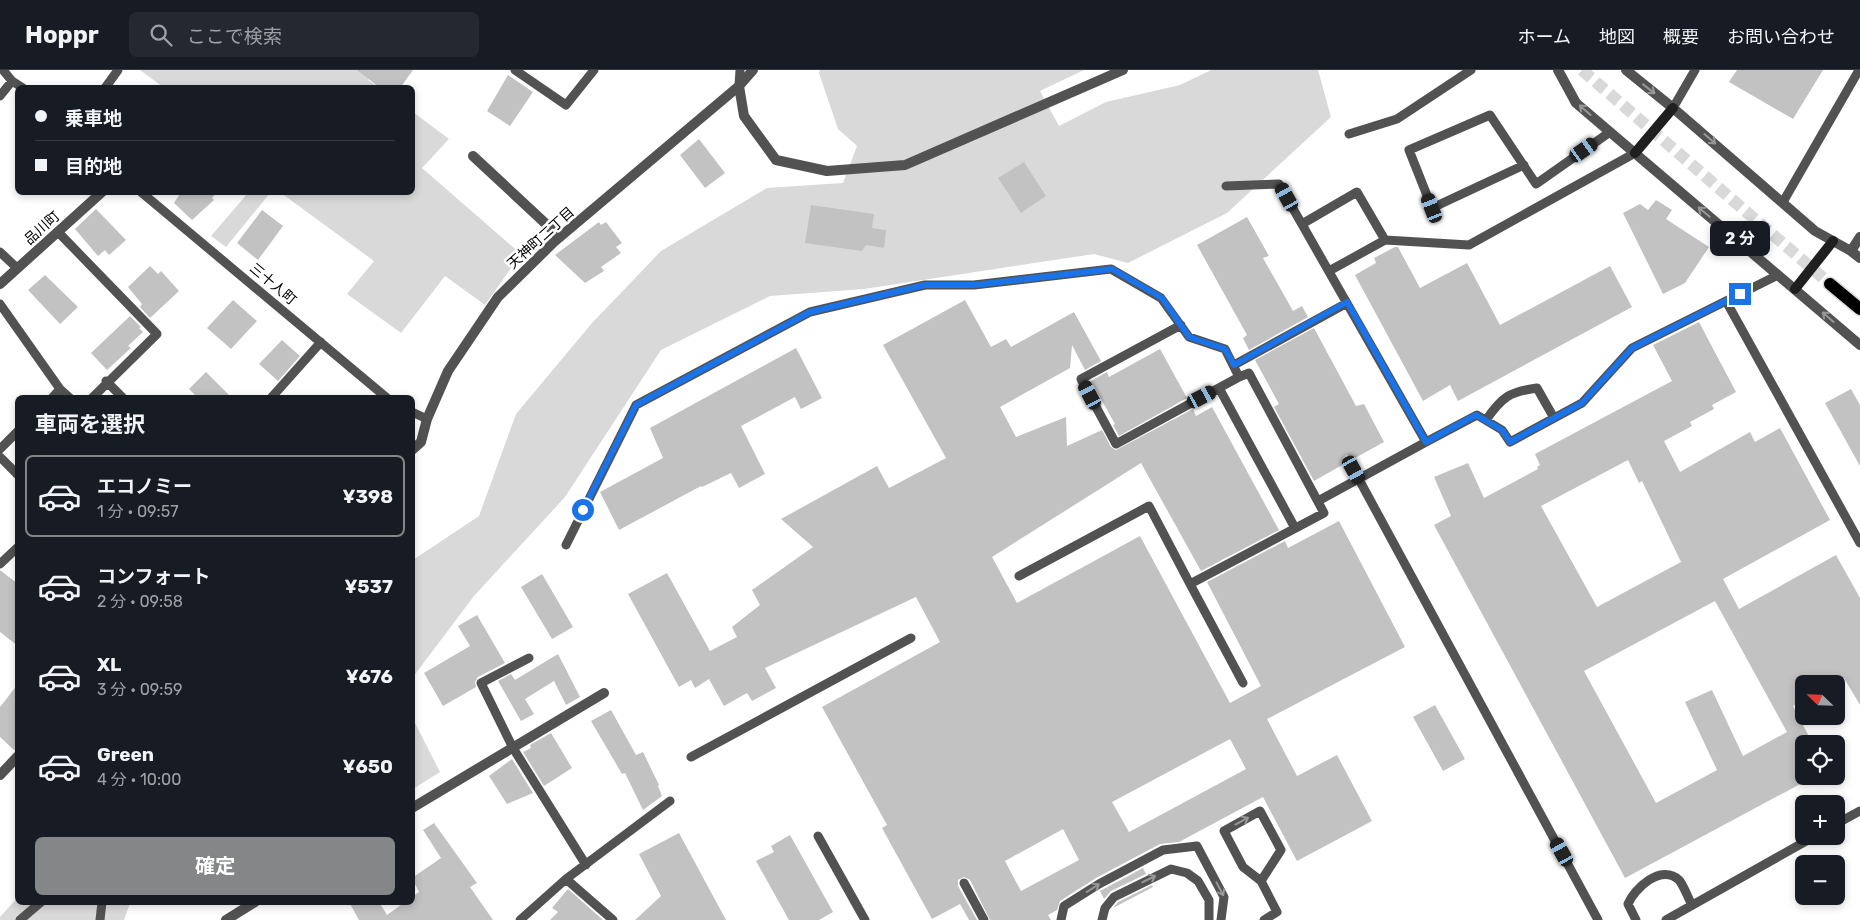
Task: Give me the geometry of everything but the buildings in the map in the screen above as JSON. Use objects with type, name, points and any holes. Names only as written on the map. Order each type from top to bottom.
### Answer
[{"type":"main road","points":[[1830,284],[1860,309]]},
{"type":"street","name":"天神町二丁目","points":[[415,447],[421,442],[426,419],[448,371],[498,297],[560,237],[739,86],[753,70]]},
{"type":"street","points":[[739,86],[744,116],[776,160],[827,171],[905,165],[1123,70]]},
{"type":"street","points":[[1558,70],[1576,103],[1860,346]]},
{"type":"street","points":[[1626,70],[1673,108],[1815,231],[1860,258]]},
{"type":"street","points":[[1635,153],[1673,108]]},
{"type":"street","points":[[473,156],[560,237]]},
{"type":"street","name":"品川町","points":[[0,284],[99,195]]},
{"type":"street","points":[[1851,251],[1860,236]]},
{"type":"street","points":[[1795,289],[1833,241]]},
{"type":"street","points":[[415,806],[604,693]]},
{"type":"street","points":[[0,776],[15,759]]},
{"type":"street","points":[[226,920],[250,905]]},
{"type":"lane","points":[[3,70],[12,81],[18,85]]},
{"type":"lane","points":[[107,85],[118,70]]},
{"type":"lane","points":[[515,70],[566,105],[594,70]]},
{"type":"lane","points":[[739,86],[740,70]]},
{"type":"lane","points":[[1349,134],[1397,119],[1471,70]]},
{"type":"lane","points":[[1673,108],[1695,70]]},
{"type":"lane","points":[[1783,202],[1859,70]]},
{"type":"lane","points":[[0,96],[12,81]]},
{"type":"lane","points":[[1524,165],[1432,208],[1409,150],[1490,115],[1524,165],[1536,184],[1610,132]]},
{"type":"lane","points":[[1329,271],[1385,240],[1470,245],[1635,153]]},
{"type":"lane","points":[[1226,186],[1280,184],[1426,442]]},
{"type":"lane","points":[[1302,224],[1357,192],[1385,240]]},
{"type":"lane","name":"三十人町","points":[[145,195],[383,395]]},
{"type":"lane","points":[[58,232],[157,334],[95,395]]},
{"type":"lane","points":[[0,252],[17,268]]},
{"type":"lane","points":[[566,545],[636,405],[810,312],[925,285],[974,285],[1112,269],[1162,298],[1189,337],[1225,349],[1239,377]]},
{"type":"lane","points":[[1318,501],[1476,415],[1502,430],[1510,442],[1582,403],[1632,348],[1778,275]]},
{"type":"lane","points":[[1726,301],[1860,543]]},
{"type":"lane","points":[[1234,365],[1347,302]]},
{"type":"lane","points":[[0,304],[60,389],[67,395]]},
{"type":"lane","points":[[1181,325],[1081,378],[1116,444],[1248,372],[1324,512],[1190,584]]},
{"type":"lane","points":[[274,395],[320,342]]},
{"type":"lane","points":[[106,382],[120,395]]},
{"type":"lane","points":[[1219,388],[1295,528]]},
{"type":"lane","points":[[1486,420],[1499,401],[1516,391],[1537,388],[1554,418]]},
{"type":"lane","points":[[55,395],[60,389]]},
{"type":"lane","points":[[415,414],[426,419]]},
{"type":"lane","points":[[0,449],[15,435]]},
{"type":"lane","points":[[0,457],[15,472]]},
{"type":"lane","points":[[1349,461],[1598,920]]},
{"type":"lane","points":[[1019,576],[1149,506],[1243,683]]},
{"type":"lane","points":[[0,564],[15,550]]},
{"type":"lane","points":[[692,757],[911,638]]},
{"type":"lane","points":[[529,658],[480,683],[513,748],[586,865]]},
{"type":"lane","points":[[520,920],[566,880],[670,801]]},
{"type":"lane","points":[[1261,881],[1281,850],[1260,811],[1224,830],[1244,866],[1261,881],[1277,912],[1264,920]]},
{"type":"lane","points":[[1845,819],[1860,811]]},
{"type":"lane","points":[[818,836],[865,920]]},
{"type":"lane","points":[[1666,920],[1799,845]]},
{"type":"lane","points":[[1061,920],[1064,906],[1099,884],[1163,850],[1197,846],[1224,897],[1221,920]]},
{"type":"lane","points":[[1102,920],[1105,908],[1114,897],[1171,869],[1187,873],[1198,881],[1209,900],[1209,920]]},
{"type":"lane","points":[[1636,920],[1628,904],[1632,894],[1640,886],[1656,877],[1668,876],[1678,880],[1692,905]]},
{"type":"lane","points":[[566,880],[613,920]]},
{"type":"lane","points":[[964,883],[984,920]]},
{"type":"lane","points":[[20,920],[38,905]]},
{"type":"lane","points":[[100,920],[102,905]]},
{"type":"shaded area","points":[[140,70],[375,70],[368,80],[375,85],[160,85]]},
{"type":"shaded area","points":[[820,70],[1084,70],[1040,91],[1059,126],[1106,102],[1180,85],[1211,70],[1318,70],[1331,117],[1227,213],[1128,263],[1094,254],[864,289],[770,296],[661,350],[565,497],[474,596],[415,674],[415,559],[479,516],[516,414],[592,323],[661,251],[767,188],[843,183],[857,146],[838,129],[819,73]]},
{"type":"shaded area","points":[[415,114],[449,139],[422,168],[521,254],[485,305],[445,276],[401,333],[347,294],[374,261],[284,195],[415,195]]},
{"type":"shaded area","points":[[246,195],[268,195],[226,247],[211,236]]},
{"type":"shaded area","points":[[415,723],[440,772],[415,788]]},
{"type":"shaded area","points":[[15,900],[15,905],[129,905],[124,920],[0,920],[0,917]]},
{"type":"tunnel","points":[[1582,70],[1830,284]]},
{"type":"route","points":[[583,510],[636,405],[810,312],[925,285],[974,285],[1112,269],[1162,298],[1189,337],[1225,349],[1234,365],[1347,302],[1426,442],[1476,415],[1502,430],[1510,442],[1582,403],[1632,348],[1740,294]]}]
